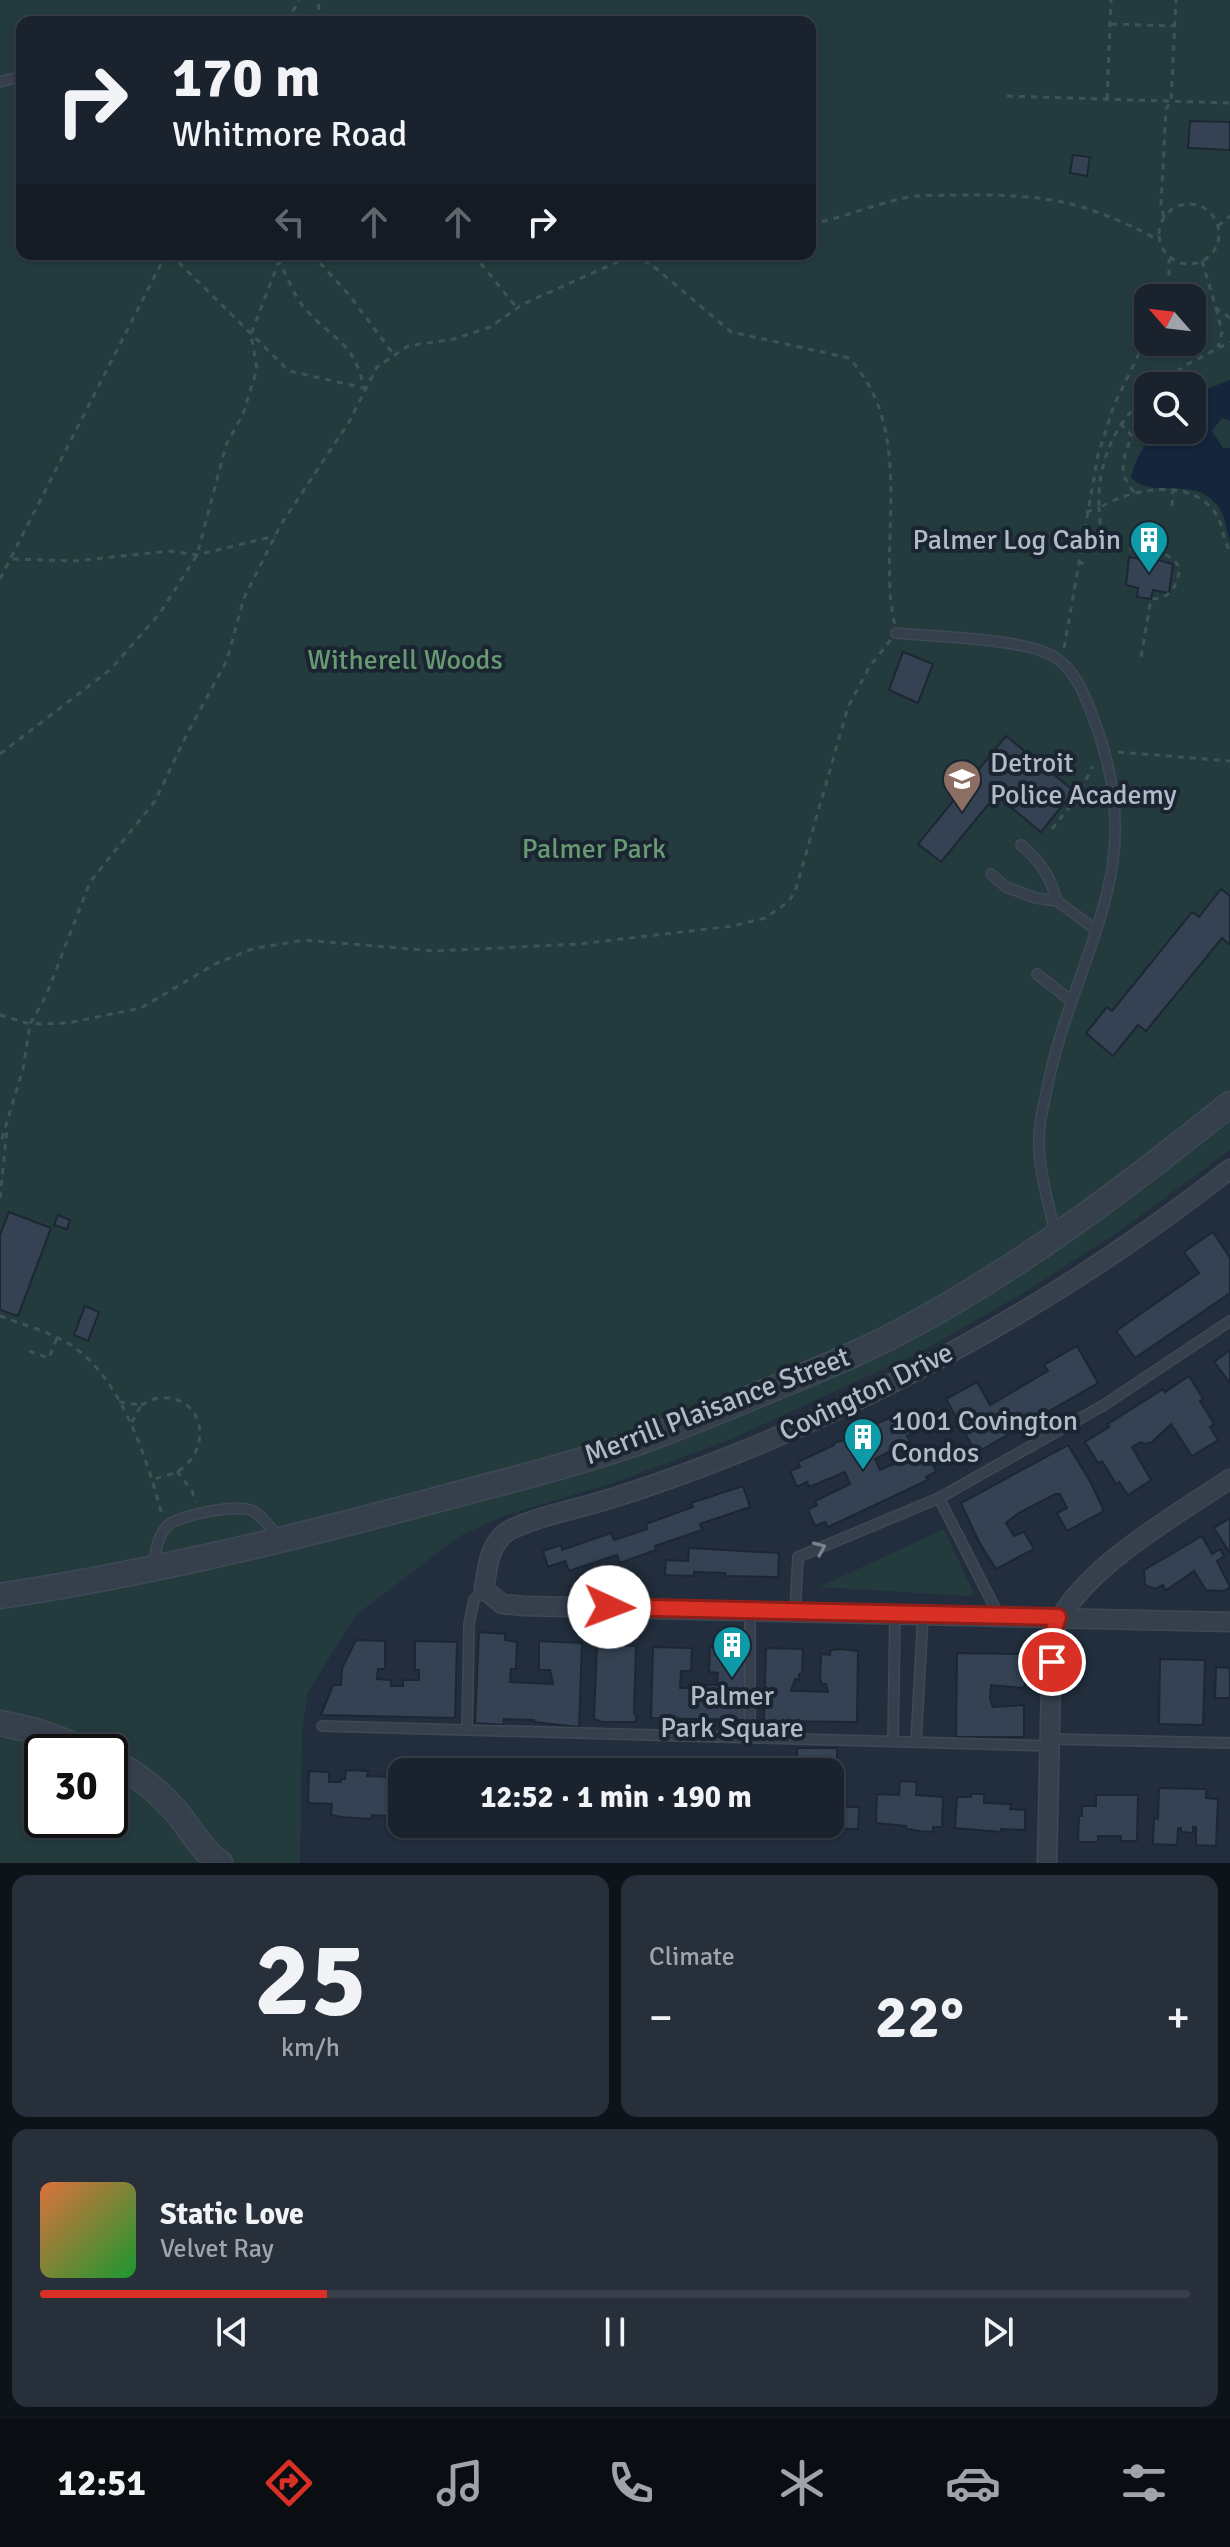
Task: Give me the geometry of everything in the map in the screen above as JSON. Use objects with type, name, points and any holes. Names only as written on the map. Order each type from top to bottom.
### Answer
[{"type":"street","name":"Merrill Plaisance Street","points":[[0,1596],[153,1570],[282,1542],[481,1488],[639,1442],[678,1427],[843,1360],[906,1329],[1018,1263],[1230,1104]]},
{"type":"street","name":"Covington Drive","points":[[484,1589],[494,1545],[500,1536],[515,1527],[607,1500],[744,1450],[848,1405],[949,1354],[1114,1253],[1230,1169]]},
{"type":"street","points":[[1047,1863],[1052,1636],[1058,1617],[1129,1545],[1230,1479]]},
{"type":"street","points":[[484,1589],[502,1604],[524,1606],[1230,1622]]},
{"type":"street","points":[[0,1723],[44,1734]]},
{"type":"street","points":[[128,1770],[161,1795],[198,1843],[220,1863]]},
{"type":"lane","points":[[896,633],[1017,645],[1052,655],[1070,670],[1090,705],[1107,752],[1113,788],[1113,852],[1095,929],[1051,1066],[1039,1136],[1044,1185],[1055,1236]]},
{"type":"lane","points":[[1021,845],[1040,861],[1048,873],[1057,901]]},
{"type":"lane","points":[[991,874],[1006,887],[1036,898],[1057,901],[1095,929]]},
{"type":"lane","points":[[1037,974],[1070,1000]]},
{"type":"lane","points":[[795,1611],[798,1557],[939,1498],[1104,1405],[1230,1321]]},
{"type":"lane","points":[[939,1498],[999,1616]]},
{"type":"lane","points":[[153,1570],[162,1534],[170,1524],[181,1518],[242,1508],[256,1513],[282,1542]]},
{"type":"lane","points":[[467,1730],[469,1624],[474,1600],[484,1589]]},
{"type":"lane","points":[[750,1610],[750,1738]]},
{"type":"lane","points":[[893,1742],[895,1614]]},
{"type":"lane","points":[[916,1742],[923,1615]]},
{"type":"lane","points":[[322,1726],[893,1742],[1230,1743]]},
{"type":"path","points":[[1107,99],[1111,0]]},
{"type":"path","points":[[1164,217],[1161,205],[1166,109],[1171,101],[1176,0]]},
{"type":"path","points":[[1110,24],[1175,26]]},
{"type":"path","points":[[1007,96],[1230,103]]},
{"type":"path","points":[[816,223],[913,196],[1012,196],[1072,202],[1113,216],[1159,240]]},
{"type":"path","points":[[1191,203],[1208,210],[1218,226],[1216,247],[1202,261],[1181,263],[1169,256],[1159,240],[1158,232],[1164,217],[1173,208],[1191,203]]},
{"type":"path","points":[[1218,226],[1230,216]]},
{"type":"path","points":[[1168,284],[1169,256]]},
{"type":"path","points":[[0,579],[165,260]]},
{"type":"path","points":[[174,260],[289,371],[364,388]]},
{"type":"path","points":[[317,260],[350,296],[394,355]]},
{"type":"path","points":[[478,260],[517,308]]},
{"type":"path","points":[[0,1145],[23,1069],[30,1024],[46,996],[90,882],[155,801],[227,660],[244,598],[275,536],[349,422],[377,367],[408,346],[454,339],[490,327],[517,308],[620,260]]},
{"type":"path","points":[[0,1015],[30,1024],[68,1023],[141,1008],[215,964],[252,949],[304,940],[435,951],[579,944],[733,926],[765,918],[788,902],[795,892],[848,707],[870,666],[896,633],[890,591],[892,508],[887,432],[876,399],[858,367],[849,358],[731,332],[644,260]]},
{"type":"path","points":[[0,754],[111,669],[160,613],[197,555],[226,445],[243,414],[257,369],[251,334],[279,261]]},
{"type":"path","points":[[279,261],[304,308],[345,344],[359,365],[364,388]]},
{"type":"path","points":[[1202,261],[1222,332],[1218,347]]},
{"type":"path","points":[[1216,308],[1230,318]]},
{"type":"path","points":[[1177,372],[1230,342]]},
{"type":"path","points":[[1061,663],[1098,455],[1114,405],[1138,356]]},
{"type":"path","points":[[1134,408],[1120,423],[1110,442],[1098,489],[1102,532],[1120,549],[1148,548],[1165,553],[1175,559],[1180,568],[1173,592],[1163,598],[1151,599],[1140,663]]},
{"type":"path","points":[[1120,423],[1131,431],[1122,472],[1135,493]]},
{"type":"path","points":[[1086,512],[1135,493],[1173,490],[1190,493],[1216,513],[1230,551]]},
{"type":"path","points":[[1172,506],[1173,490]]},
{"type":"path","points":[[12,559],[75,561],[170,551],[197,555],[275,536]]},
{"type":"path","points":[[1078,563],[1090,563]]},
{"type":"path","points":[[1052,829],[1077,797],[1099,755],[1107,752],[1230,761]]},
{"type":"path","points":[[0,1198],[8,1125]]},
{"type":"path","points":[[0,1316],[68,1343],[93,1366],[131,1424],[153,1480],[162,1515]]},
{"type":"path","points":[[29,1351],[49,1358],[57,1338]]},
{"type":"path","points":[[119,1402],[141,1405],[157,1398],[171,1399],[193,1411],[201,1424],[196,1451],[177,1471],[153,1480]]},
{"type":"path","points":[[131,1424],[141,1405]]},
{"type":"path","points":[[177,1471],[192,1491],[196,1503]]},
{"type":"green space","name":"Palmer Park","points":[[0,0],[1230,0],[1230,1150],[1121,1230],[1022,1294],[919,1353],[729,1440],[610,1484],[503,1516],[460,1536],[356,1615],[308,1692],[302,1732],[300,1863],[0,1863]]},
{"type":"green space","points":[[944,1529],[974,1594],[819,1587]]},
{"type":"water","points":[[1230,380],[1230,421],[1222,418],[1212,431],[1223,448],[1230,448],[1230,542],[1221,510],[1209,497],[1187,489],[1152,487],[1131,478],[1147,444],[1206,444],[1206,389]]},
{"type":"building","points":[[1190,121],[1230,122],[1230,150],[1188,148]]},
{"type":"building","points":[[1073,155],[1090,157],[1087,176],[1070,173]]},
{"type":"building","name":"Palmer Log Cabin","points":[[1129,557],[1145,560],[1146,557],[1173,564],[1169,593],[1153,590],[1151,599],[1137,597],[1138,588],[1126,585]]},
{"type":"building","points":[[903,652],[933,664],[918,703],[889,690]]},
{"type":"building","name":"Detroit Police Academy","points":[[1006,736],[1074,791],[1041,832],[996,795],[941,862],[918,844]]},
{"type":"building","points":[[1221,889],[1230,896],[1230,945],[1222,938],[1146,1031],[1138,1025],[1113,1056],[1086,1033],[1107,1007],[1112,1011],[1192,912],[1199,917]]},
{"type":"building","points":[[9,1212],[51,1228],[18,1316],[0,1310],[0,1235]]},
{"type":"building","points":[[58,1215],[70,1220],[67,1229],[54,1225]]},
{"type":"building","points":[[1213,1232],[1230,1258],[1230,1293],[1135,1358],[1116,1331],[1199,1273],[1184,1252]]},
{"type":"building","points":[[85,1306],[99,1312],[88,1341],[74,1335]]},
{"type":"building","points":[[1077,1346],[1098,1383],[976,1453],[946,1399],[977,1382],[990,1405],[1048,1371],[1044,1365]]},
{"type":"building","points":[[1230,1350],[1230,1383],[1214,1362]]},
{"type":"building","points":[[1189,1376],[1203,1399],[1200,1401],[1214,1424],[1210,1427],[1218,1440],[1192,1456],[1171,1424],[1152,1442],[1140,1442],[1132,1447],[1151,1480],[1128,1495],[1119,1482],[1116,1484],[1102,1461],[1098,1463],[1085,1442],[1163,1389],[1165,1392]]},
{"type":"building","name":"1001 Covington Condos","points":[[897,1415],[899,1420],[909,1416],[916,1431],[907,1436],[910,1441],[875,1459],[880,1470],[916,1454],[918,1459],[928,1454],[936,1472],[926,1477],[928,1480],[828,1527],[825,1522],[815,1526],[808,1510],[817,1505],[815,1501],[850,1484],[845,1472],[809,1487],[807,1482],[797,1487],[790,1471],[800,1467],[798,1462],[835,1442]]},
{"type":"building","points":[[1068,1445],[1104,1511],[1067,1531],[1057,1513],[1067,1508],[1060,1494],[1017,1514],[1006,1523],[1014,1536],[1024,1532],[1034,1549],[996,1569],[961,1503]]},
{"type":"building","points":[[743,1486],[750,1507],[700,1524],[702,1530],[655,1546],[656,1550],[620,1563],[617,1555],[569,1571],[565,1561],[548,1567],[543,1551],[561,1545],[562,1550],[611,1533],[614,1540],[647,1529],[646,1524],[693,1507],[691,1503]]},
{"type":"building","points":[[1230,1518],[1230,1553],[1214,1528]]},
{"type":"building","points":[[1202,1536],[1212,1554],[1220,1549],[1224,1556],[1217,1561],[1230,1587],[1224,1591],[1206,1590],[1194,1571],[1165,1590],[1163,1585],[1155,1589],[1145,1585],[1144,1570]]},
{"type":"building","points":[[689,1548],[779,1553],[778,1577],[694,1572],[694,1576],[665,1575],[666,1560],[688,1561]]},
{"type":"building","points":[[479,1632],[505,1634],[505,1640],[517,1642],[516,1669],[511,1669],[510,1682],[553,1684],[550,1670],[539,1670],[539,1641],[582,1643],[579,1727],[534,1720],[504,1719],[503,1725],[475,1723]]},
{"type":"building","points":[[356,1640],[385,1641],[385,1669],[378,1669],[377,1679],[391,1680],[391,1686],[403,1686],[403,1680],[419,1680],[419,1670],[415,1670],[415,1641],[457,1642],[455,1718],[321,1715],[333,1685],[341,1685],[342,1668]]},
{"type":"building","points":[[597,1645],[636,1646],[634,1713],[637,1718],[634,1722],[594,1719]]},
{"type":"building","name":"Palmer Park Square","points":[[653,1647],[692,1648],[691,1671],[681,1671],[680,1688],[703,1688],[703,1685],[717,1685],[718,1673],[709,1672],[710,1647],[747,1647],[745,1720],[651,1718]]},
{"type":"building","points":[[766,1648],[803,1649],[802,1674],[799,1674],[799,1680],[795,1679],[791,1691],[828,1692],[826,1684],[822,1684],[820,1679],[821,1654],[830,1655],[831,1650],[841,1649],[858,1651],[857,1722],[764,1721]]},
{"type":"building","points":[[957,1653],[1023,1654],[1025,1686],[991,1685],[990,1699],[993,1707],[1024,1705],[1024,1737],[956,1737]]},
{"type":"building","points":[[1160,1659],[1205,1660],[1203,1725],[1159,1724]]},
{"type":"building","points":[[1216,1667],[1230,1668],[1230,1698],[1215,1698]]},
{"type":"building","points":[[797,1748],[837,1748],[837,1758],[797,1758]]},
{"type":"building","points":[[346,1770],[368,1771],[367,1776],[388,1777],[387,1816],[372,1815],[371,1819],[341,1817],[331,1815],[332,1804],[308,1803],[309,1771],[329,1772],[329,1782],[345,1779]]},
{"type":"building","points":[[900,1781],[917,1782],[916,1795],[943,1797],[942,1827],[933,1827],[933,1832],[876,1823],[877,1794],[899,1795]]},
{"type":"building","points":[[1159,1788],[1206,1789],[1206,1798],[1218,1799],[1216,1846],[1196,1845],[1196,1827],[1193,1827],[1193,1833],[1181,1832],[1178,1828],[1177,1845],[1153,1844]]},
{"type":"building","points":[[971,1794],[984,1794],[984,1803],[1011,1804],[1010,1809],[1025,1810],[1025,1830],[1001,1829],[1001,1832],[955,1828],[957,1797],[971,1797]]},
{"type":"building","points":[[1096,1795],[1138,1795],[1137,1841],[1121,1841],[1121,1836],[1098,1836],[1098,1842],[1078,1842],[1082,1806],[1096,1806]]},
{"type":"building","points":[[844,1802],[846,1807],[859,1807],[858,1829],[844,1829]]},
{"type":"place","name":"Palmer Log Cabin","points":[[1149,574]]},
{"type":"place","name":"Detroit Police Academy","points":[[962,813]]},
{"type":"place","name":"1001 Covington Condos","points":[[863,1471]]},
{"type":"place","name":"Palmer Park Square","points":[[732,1679]]},
{"type":"route","points":[[609,1607],[1058,1617],[1052,1636],[1052,1662]]},
{"type":"park label","name":"Witherell Woods","points":[[405,660]]}]
